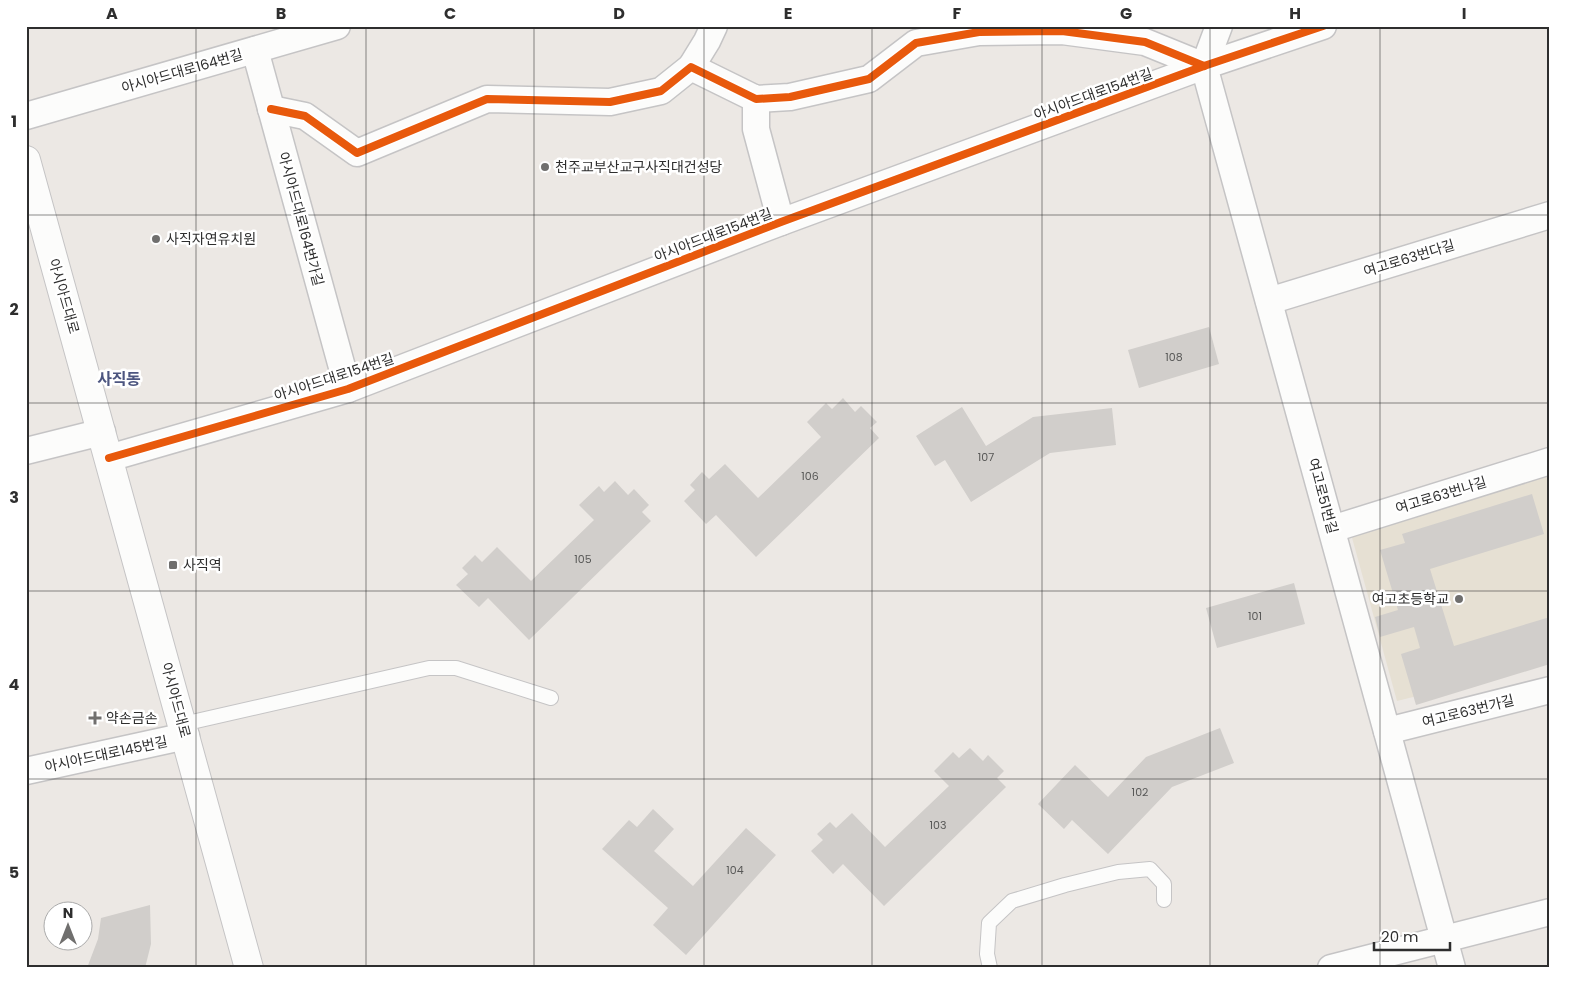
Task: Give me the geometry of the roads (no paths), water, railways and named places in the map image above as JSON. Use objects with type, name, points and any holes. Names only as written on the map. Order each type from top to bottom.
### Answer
[{"type":"main road","name":"아시아드대로","points":[[26,160],[249,968]]},
{"type":"street","name":"아시아드대로164번길","points":[[26,116],[337,26]]},
{"type":"street","points":[[271,109],[305,116],[357,153],[487,99],[610,102],[661,91],[691,67],[714,26]]},
{"type":"street","points":[[691,67],[756,99],[790,97],[869,79],[916,43],[980,32],[1062,31],[1145,42],[1204,66],[1219,26]]},
{"type":"street","name":"아시아드대로154번길","points":[[109,458],[348,389],[781,222],[1204,66],[1323,26]]},
{"type":"street","name":"아시아드대로164번가길","points":[[255,50],[348,389]]},
{"type":"street","name":"여고로51번길","points":[[1204,66],[1452,968]]},
{"type":"street","points":[[756,99],[756,129],[781,222]]},
{"type":"street","name":"여고로63번다길","points":[[1269,301],[1550,215]]},
{"type":"street","points":[[26,451],[102,432]]},
{"type":"street","name":"여고로63번나길","points":[[1332,529],[1550,461]]},
{"type":"street","name":"여고로63번가길","points":[[1387,731],[1550,690]]},
{"type":"street","name":"아시아드대로145번길","points":[[26,771],[184,730]]},
{"type":"street","points":[[1332,968],[1550,912]]},
{"type":"lane","points":[[184,730],[429,668],[456,668],[552,698]]},
{"type":"lane","points":[[990,968],[987,954],[989,923],[1012,901],[1118,872],[1150,869],[1164,884],[1164,900]]},
{"type":"place","name":"천주교부산교구사직대건성당","points":[[545,167]]},
{"type":"place","name":"사직자연유치원","points":[[156,239]]},
{"type":"place","name":"사직역","points":[[173,565]]},
{"type":"place","name":"여고초등학교","points":[[1459,599]]},
{"type":"place","name":"약손금손","points":[[95,718]]},
{"type":"district","name":"사직동","points":[[119,379]]}]
